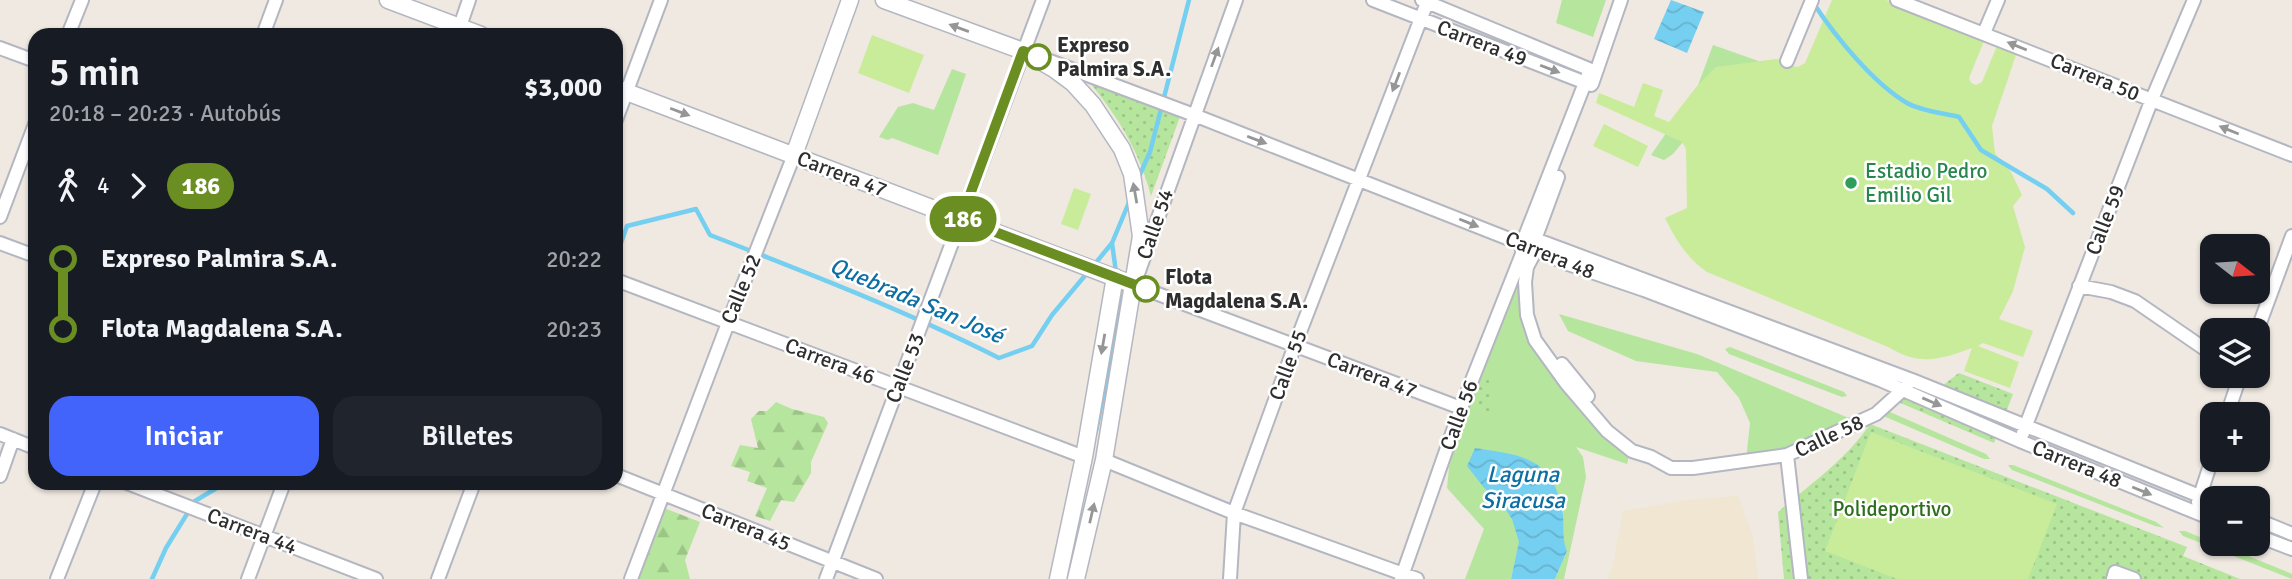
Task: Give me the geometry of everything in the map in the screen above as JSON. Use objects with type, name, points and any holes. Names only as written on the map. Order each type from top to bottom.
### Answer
[{"type":"main road","points":[[388,0],[452,28]]},
{"type":"main road","name":"Calle 52","points":[[794,155],[850,0]]},
{"type":"main road","name":"Carrera 48","points":[[884,0],[1023,51]]},
{"type":"main road","points":[[1023,51],[1073,83],[1093,105],[1122,149],[1132,174],[1141,236],[1134,285]]},
{"type":"main road","name":"Carrera 47","points":[[623,90],[1134,285]]},
{"type":"main road","name":"Calle 54","points":[[1058,579],[1084,457],[1115,277]]},
{"type":"main road","name":"Calle 54","points":[[1076,579],[1104,460],[1134,285]]},
{"type":"street","points":[[71,28],[82,0]]},
{"type":"street","points":[[266,28],[276,0]]},
{"type":"street","points":[[460,28],[469,0]]},
{"type":"street","points":[[623,88],[661,0]]},
{"type":"street","name":"Calle 53","points":[[825,579],[1043,0]]},
{"type":"street","name":"Calle 54","points":[[1134,285],[1236,0]]},
{"type":"street","name":"Carrera 49","points":[[1373,0],[1589,84]]},
{"type":"street","name":"Calle 56","points":[[1402,576],[1461,408],[1531,246],[1621,0]]},
{"type":"street","points":[[1787,61],[1812,0]]},
{"type":"street","name":"Carrera 50","points":[[1897,0],[2292,155]]},
{"type":"street","points":[[1984,33],[1998,0]]},
{"type":"street","name":"Calle 59","points":[[2020,440],[2152,99],[2194,0]]},
{"type":"street","name":"Carrera 49","points":[[1426,1],[1593,71]]},
{"type":"street","name":"Calle 55","points":[[1230,579],[1234,513],[1426,1]]},
{"type":"street","points":[[0,48],[28,58]]},
{"type":"street","name":"Carrera 48","points":[[1023,51],[1531,246],[1568,264],[1645,286],[1790,339],[2200,496]]},
{"type":"street","points":[[0,217],[28,143]]},
{"type":"street","name":"Calle 52","points":[[631,579],[794,155]]},
{"type":"street","points":[[2262,318],[2292,236]]},
{"type":"street","points":[[0,243],[28,253]]},
{"type":"street","name":"Calle 58","points":[[1531,246],[1525,282],[1527,315],[1535,340],[1566,383],[1607,431],[1632,451],[1671,468],[1693,468],[1787,455],[1876,414],[1908,385]]},
{"type":"street","name":"Carrera 46","points":[[623,284],[1084,457]]},
{"type":"street","name":"Carrera 47","points":[[1134,285],[1461,408]]},
{"type":"street","points":[[2079,286],[2111,292],[2135,301],[2200,346]]},
{"type":"street","name":"Carrera 48","points":[[1908,385],[2020,440],[2200,514]]},
{"type":"street","points":[[0,434],[28,445]]},
{"type":"street","points":[[0,476],[13,439]]},
{"type":"street","points":[[1787,455],[1801,579]]},
{"type":"street","points":[[1104,460],[1234,513],[1402,576],[1417,579]]},
{"type":"street","name":"Carrera 45","points":[[623,478],[876,579]]},
{"type":"street","points":[[57,579],[92,490]]},
{"type":"street","name":"Carrera 44","points":[[145,490],[376,579]]},
{"type":"street","points":[[248,579],[281,490]]},
{"type":"street","points":[[438,579],[471,490]]},
{"type":"street","points":[[2194,512],[2200,505]]},
{"type":"street","points":[[2270,525],[2292,534]]},
{"type":"street","points":[[2270,541],[2292,549]]},
{"type":"street","points":[[2114,576],[2134,579]]},
{"type":"shaded area","points":[[1738,496],[1753,537],[1758,579],[1608,579],[1623,511],[1687,500]]},
{"type":"green space","points":[[1562,0],[1606,0],[1593,37],[1556,23]]},
{"type":"green space","name":"Estadio Pedro Emilio Gil","points":[[1832,0],[1886,0],[1986,36],[1969,78],[1971,83],[1976,85],[1982,82],[1999,41],[2018,49],[1992,126],[1995,153],[2011,172],[2022,195],[2013,206],[2025,247],[2013,291],[1999,319],[2033,331],[2023,357],[1983,343],[1978,346],[2019,362],[2010,388],[1964,371],[1972,348],[1939,358],[1910,357],[1707,272],[1683,248],[1665,218],[1687,208],[1686,149],[1682,142],[1596,103],[1599,93],[1634,107],[1643,83],[1663,90],[1654,116],[1669,122],[1697,86],[1716,67],[1776,59],[1786,60],[1788,65],[1798,67],[1805,63]]},
{"type":"green space","points":[[872,35],[924,55],[909,93],[858,73]]},
{"type":"green space","points":[[1713,45],[1764,63],[1687,137],[1673,154],[1664,160],[1651,155],[1697,88]]},
{"type":"green space","points":[[952,69],[966,74],[938,155],[892,138],[888,140],[879,137],[898,107],[913,103],[934,110]]},
{"type":"green space","points":[[1090,83],[1181,114],[1151,196],[1141,165],[1127,136]]},
{"type":"green space","points":[[1604,124],[1648,146],[1638,167],[1593,146]]},
{"type":"green space","points":[[1074,188],[1091,194],[1078,230],[1061,224]]},
{"type":"green space","points":[[1524,257],[1524,292],[1534,338],[1631,448],[1627,464],[1576,447],[1583,457],[1586,477],[1564,579],[1555,579],[1567,551],[1563,541],[1563,510],[1485,489],[1503,506],[1513,521],[1519,537],[1519,546],[1511,579],[1465,579],[1484,529],[1447,488],[1449,467],[1468,402]]},
{"type":"green space","points":[[1559,314],[1697,354],[1851,419],[1850,423],[1830,445],[1745,469],[1750,423],[1739,398],[1717,372],[1636,361],[1568,331]]},
{"type":"green space","points":[[1730,347],[1844,392],[1847,396],[1842,397],[1729,354],[1725,349]]},
{"type":"green space","points":[[1959,373],[2013,394],[1994,443],[1891,399],[1938,389]]},
{"type":"green space","points":[[1480,375],[1489,380],[1494,413],[1469,407]]},
{"type":"green space","points":[[776,402],[824,417],[828,423],[811,462],[811,473],[794,502],[781,500],[770,521],[755,516],[767,488],[747,481],[750,472],[731,466],[740,445],[758,448],[751,419],[759,411],[767,411]]},
{"type":"green space","points":[[1883,409],[1986,454],[1990,459],[1984,459],[1881,415]]},
{"type":"green space","name":"Polideportivo","points":[[1870,424],[2187,547],[2183,556],[2240,579],[2142,579],[2123,572],[2120,579],[1784,579],[1778,512],[1839,460]]},
{"type":"green space","points":[[1871,432],[2057,504],[2028,579],[1897,579],[1825,551]]},
{"type":"green space","points":[[2008,465],[2156,522],[2164,528],[2012,470]]},
{"type":"green space","points":[[664,508],[700,522],[685,560],[690,579],[633,579]]},
{"type":"green space","points":[[2179,531],[2200,537],[2200,543],[2183,536]]},
{"type":"green space","points":[[2234,556],[2248,556],[2292,574],[2292,579]]},
{"type":"water","points":[[1671,0],[1704,12],[1687,53],[1654,39]]},
{"type":"water","name":"Laguna Siracusa","points":[[1475,448],[1519,456],[1542,468],[1550,478],[1562,508],[1567,551],[1555,579],[1511,579],[1519,542],[1512,519],[1500,501],[1485,489],[1467,466]]},
{"type":"waterway","name":"Quebrada San José","points":[[1138,179],[1150,152],[1189,0]]},
{"type":"waterway","points":[[1814,4],[1856,58],[1881,84],[1907,103],[1959,117],[1981,150],[2047,189],[2073,213]]},
{"type":"waterway","name":"Quebrada San José","points":[[1094,265],[1112,243],[1130,200]]},
{"type":"waterway","name":"Quebrada San José","points":[[623,237],[627,226],[696,209],[710,235],[893,308],[999,358],[1032,346],[1052,315],[1088,272]]},
{"type":"waterway","points":[[1112,243],[1116,272]]},
{"type":"waterway","points":[[1096,431],[1121,310],[1119,295]]},
{"type":"waterway","name":"Quebrada San José","points":[[152,579],[166,548],[195,501],[213,490]]},
{"type":"bus line","name":"186","points":[[1038,57],[1023,51],[961,219],[1146,289]]},
{"type":"place","name":"Expreso Palmira S.A.","points":[[1038,57]]},
{"type":"place","name":"Estadio Pedro Emilio Gil","points":[[1851,183]]},
{"type":"place","name":"Flota Magdalena S.A.","points":[[1146,289]]}]
